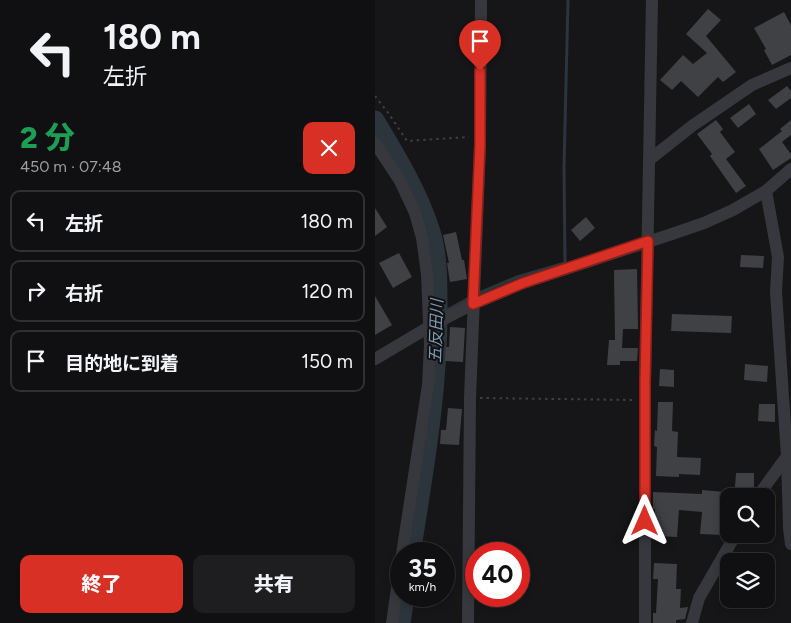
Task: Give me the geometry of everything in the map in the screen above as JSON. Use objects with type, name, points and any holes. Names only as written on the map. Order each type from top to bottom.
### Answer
[{"type":"street","points":[[468,623],[470,398],[480,136],[481,0]]},
{"type":"street","points":[[645,623],[645,400],[652,0]]},
{"type":"street","points":[[649,160],[692,126],[752,85],[791,68]]},
{"type":"street","points":[[375,143],[400,181],[415,213],[422,238],[436,324],[430,345],[428,385],[404,542]]},
{"type":"street","points":[[375,359],[436,324],[474,298],[704,223],[733,210],[766,191],[791,169]]},
{"type":"street","points":[[766,191],[778,257],[777,292],[788,459],[791,544]]},
{"type":"street","points":[[764,488],[788,459]]},
{"type":"street","points":[[692,623],[699,598],[730,543]]},
{"type":"street","points":[[392,623],[394,607]]},
{"type":"path","points":[[375,96],[407,141],[480,136]]},
{"type":"path","points":[[470,398],[645,400]]},
{"type":"building","points":[[708,9],[721,20],[706,36],[736,72],[723,82],[718,77],[698,97],[681,81],[672,90],[660,80],[683,55],[693,64],[707,53],[686,34]]},
{"type":"building","points":[[784,12],[791,25],[791,55],[772,65],[764,50],[766,49],[754,28]]},
{"type":"building","points":[[787,86],[791,91],[791,98],[776,109],[768,100]]},
{"type":"building","points":[[749,104],[756,114],[738,128],[730,118]]},
{"type":"building","points":[[716,120],[723,129],[720,132],[735,152],[726,159],[746,186],[736,193],[697,134]]},
{"type":"building","points":[[791,120],[791,135],[782,142],[791,154],[791,158],[773,170],[759,149],[782,131],[780,129]]},
{"type":"building","points":[[375,208],[387,227],[375,236]]},
{"type":"building","points":[[586,217],[595,228],[580,241],[571,230]]},
{"type":"building","points":[[456,232],[467,279],[450,282],[447,263],[449,263],[443,235]]},
{"type":"building","points":[[399,253],[412,277],[393,288],[379,263]]},
{"type":"building","points":[[741,255],[764,256],[763,268],[740,267]]},
{"type":"building","points":[[637,269],[638,329],[623,329],[622,348],[638,348],[637,361],[620,361],[620,365],[607,365],[609,340],[615,340],[614,270]]},
{"type":"building","points":[[375,296],[392,325],[375,335]]},
{"type":"building","points":[[672,314],[732,316],[731,333],[671,331]]},
{"type":"building","points":[[450,327],[465,328],[463,362],[445,361],[446,347],[449,347]]},
{"type":"building","points":[[745,364],[768,366],[767,382],[744,380]]},
{"type":"building","points":[[660,369],[674,370],[674,387],[659,386]]},
{"type":"building","points":[[658,402],[673,402],[672,431],[678,432],[677,457],[701,458],[700,475],[679,474],[679,477],[656,476],[657,447],[654,446],[655,430],[657,431]]},
{"type":"building","points":[[759,404],[775,404],[775,422],[758,421]]},
{"type":"building","points":[[448,408],[462,409],[459,445],[440,444],[441,430],[446,430]]},
{"type":"building","points":[[736,473],[754,473],[754,487],[735,487]]},
{"type":"building","points":[[702,490],[720,492],[720,535],[700,534],[702,512],[679,510],[677,537],[654,536],[655,509],[653,509],[653,492],[702,494]]},
{"type":"building","points":[[654,563],[677,564],[676,589],[681,589],[680,608],[688,607],[685,619],[676,620],[676,623],[653,623],[653,613],[656,613],[658,579],[653,579]]},
{"type":"waterway","points":[[477,294],[517,277],[565,263],[564,167],[568,0]]},
{"type":"waterway","name":"五反田川","points":[[375,120],[414,189],[426,217],[435,249],[437,268],[438,335],[436,367],[426,461],[413,542]]},
{"type":"waterway","points":[[438,315],[471,297]]},
{"type":"waterway","name":"五反田川","points":[[401,623],[403,607]]},
{"type":"route","points":[[480,71],[480,145],[473,304],[523,283],[648,241],[645,521]]}]
